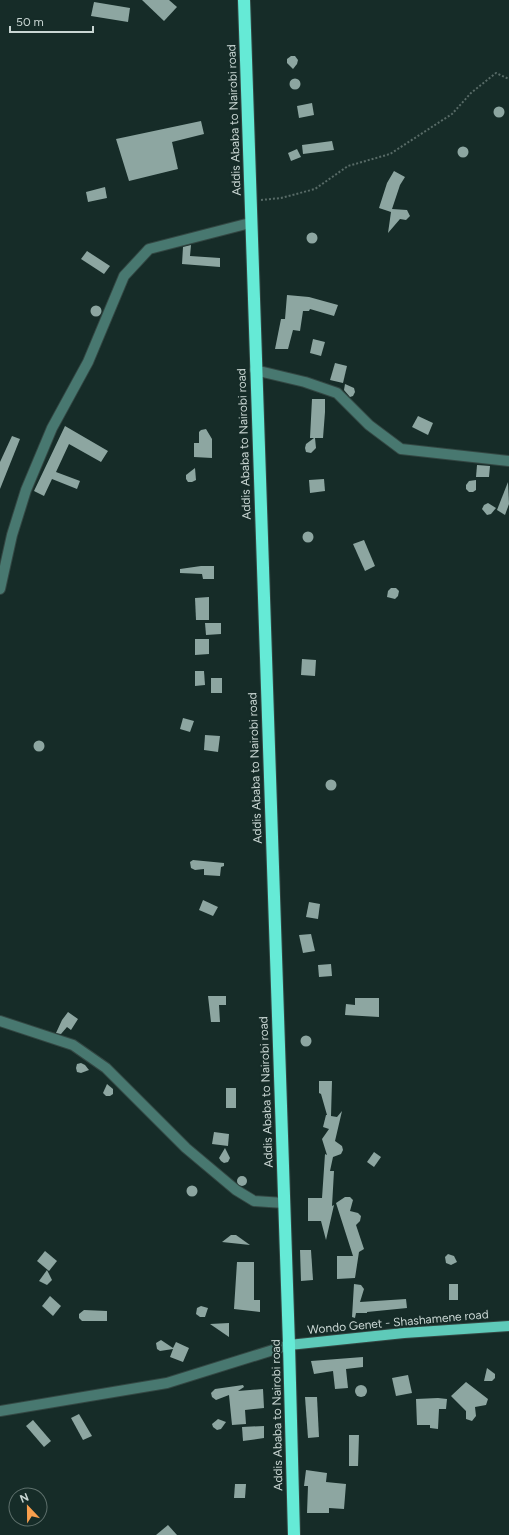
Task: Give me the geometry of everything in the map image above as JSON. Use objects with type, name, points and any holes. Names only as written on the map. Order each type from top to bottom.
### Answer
[{"type":"highway","name":"Addis Ababa to Nairobi road","points":[[244,0],[250,223],[289,1345],[294,1535]]},
{"type":"main road","name":"Wondo Genet - Shashamene road","points":[[289,1345],[404,1333],[509,1326]]},
{"type":"street","points":[[0,589],[12,535],[26,490],[52,428],[88,362],[124,276],[149,249],[250,223]]},
{"type":"street","points":[[255,370],[305,382],[336,393],[369,425],[401,449],[509,461]]},
{"type":"street","points":[[0,1021],[40,1032],[73,1044],[106,1068],[186,1148],[236,1190],[254,1201],[284,1203]]},
{"type":"street","points":[[0,1411],[167,1383],[289,1345]]},
{"type":"path","points":[[250,202],[281,198],[315,189],[348,166],[390,154],[452,114],[471,93],[496,73],[509,79]]},
{"type":"building","points":[[142,0],[169,0],[177,7],[164,21]]},
{"type":"building","points":[[94,2],[130,8],[128,22],[91,16]]},
{"type":"building","points":[[291,56],[295,56],[298,60],[293,69],[287,63],[287,59]]},
{"type":"building","points":[[295,78],[299,80],[301,84],[299,88],[295,90],[291,88],[289,84],[291,80]]},
{"type":"building","points":[[312,103],[314,115],[299,118],[297,106]]},
{"type":"building","points":[[499,106],[503,108],[505,112],[503,116],[499,118],[495,116],[493,112],[495,108]]},
{"type":"building","points":[[201,121],[204,134],[172,142],[178,169],[129,181],[116,139]]},
{"type":"building","points":[[332,141],[334,150],[303,154],[302,145]]},
{"type":"building","points":[[463,146],[467,148],[469,152],[467,156],[463,158],[459,156],[457,152],[459,148]]},
{"type":"building","points":[[297,149],[301,157],[291,161],[288,153]]},
{"type":"building","points":[[394,171],[405,177],[400,185],[392,209],[407,210],[410,216],[406,220],[400,219],[388,233],[391,212],[379,208],[387,183]]},
{"type":"building","points":[[105,187],[107,198],[88,202],[86,192]]},
{"type":"building","points":[[312,232],[316,234],[318,238],[316,242],[312,244],[308,242],[306,238],[308,234]]},
{"type":"building","points":[[191,245],[190,256],[220,258],[220,267],[182,264],[183,247]]},
{"type":"building","points":[[87,251],[110,266],[104,274],[81,259]]},
{"type":"building","points":[[287,295],[309,297],[338,305],[334,316],[310,309],[309,311],[303,311],[300,331],[293,330],[288,349],[275,349],[281,319],[285,319]]},
{"type":"building","points":[[94,306],[98,306],[100,307],[100,315],[94,316],[91,313],[91,309]]},
{"type":"building","points":[[313,339],[325,342],[321,356],[310,353]]},
{"type":"building","points":[[335,363],[347,366],[343,383],[330,380]]},
{"type":"building","points":[[345,384],[354,388],[355,392],[353,396],[350,397],[344,390]]},
{"type":"building","points":[[312,399],[325,399],[325,412],[323,438],[315,438],[316,448],[311,453],[306,452],[305,448],[306,444],[314,438],[310,438]]},
{"type":"building","points":[[418,416],[433,423],[428,435],[412,427]]},
{"type":"building","points":[[65,426],[108,451],[101,462],[69,444],[56,472],[80,481],[77,489],[52,479],[44,496],[34,491]]},
{"type":"building","points":[[206,429],[212,439],[212,458],[194,457],[194,443],[199,443],[199,432]]},
{"type":"building","points":[[12,436],[20,439],[0,489],[0,462]]},
{"type":"building","points":[[477,465],[490,466],[489,477],[476,477]]},
{"type":"building","points":[[195,468],[196,480],[188,482],[186,475]]},
{"type":"building","points":[[324,479],[325,491],[310,493],[309,480]]},
{"type":"building","points":[[476,480],[476,490],[469,492],[466,489],[466,485],[469,481]]},
{"type":"building","points":[[508,482],[509,504],[505,515],[497,510]]},
{"type":"building","points":[[488,503],[496,508],[491,514],[487,515],[482,509],[484,505]]},
{"type":"building","points":[[308,531],[312,533],[314,537],[312,541],[308,543],[304,541],[302,537],[304,533]]},
{"type":"building","points":[[364,540],[375,566],[365,571],[353,544]]},
{"type":"building","points":[[214,566],[214,579],[203,579],[202,574],[180,573],[180,569]]},
{"type":"building","points":[[391,588],[396,588],[399,591],[398,596],[395,599],[387,597],[388,591]]},
{"type":"building","points":[[209,597],[209,620],[196,620],[195,598]]},
{"type":"building","points":[[205,623],[221,623],[221,634],[206,635]]},
{"type":"building","points":[[195,639],[209,639],[209,654],[195,655]]},
{"type":"building","points":[[302,659],[316,660],[315,676],[301,675]]},
{"type":"building","points":[[195,671],[204,671],[205,685],[195,686]]},
{"type":"building","points":[[211,678],[222,678],[222,693],[211,693]]},
{"type":"building","points":[[183,718],[194,721],[190,732],[180,729]]},
{"type":"building","points":[[205,735],[220,736],[218,752],[204,750]]},
{"type":"building","points":[[37,741],[41,741],[43,742],[43,750],[37,751],[34,748],[34,744]]},
{"type":"building","points":[[331,779],[335,781],[337,785],[335,789],[331,791],[327,789],[325,785],[327,781]]},
{"type":"building","points":[[193,860],[224,863],[224,866],[221,867],[220,876],[204,875],[204,869],[195,870],[191,868],[190,862]]},
{"type":"building","points":[[203,900],[218,907],[213,916],[199,910]]},
{"type":"building","points":[[309,902],[320,904],[318,919],[306,917]]},
{"type":"building","points":[[311,934],[315,951],[303,953],[299,935]]},
{"type":"building","points":[[331,964],[332,976],[319,977],[318,965]]},
{"type":"building","points":[[208,996],[226,996],[226,1005],[219,1005],[220,1022],[211,1022]]},
{"type":"building","points":[[355,998],[379,998],[379,1017],[345,1015],[346,1004],[355,1005]]},
{"type":"building","points":[[68,1012],[78,1019],[71,1030],[67,1027],[61,1034],[56,1033],[62,1020]]},
{"type":"building","points":[[306,1035],[310,1037],[312,1041],[310,1045],[306,1047],[302,1045],[300,1041],[302,1037]]},
{"type":"building","points":[[81,1063],[89,1070],[81,1073],[77,1072],[77,1064]]},
{"type":"building","points":[[319,1081],[332,1081],[331,1116],[337,1117],[342,1111],[335,1141],[342,1146],[343,1150],[341,1154],[333,1157],[330,1171],[334,1171],[332,1206],[334,1205],[326,1240],[321,1221],[308,1221],[308,1198],[322,1198],[325,1154],[327,1155],[322,1139],[329,1129],[323,1127],[327,1115],[321,1094],[319,1093]]},
{"type":"building","points":[[107,1084],[113,1089],[113,1094],[110,1096],[106,1096],[103,1093]]},
{"type":"building","points":[[226,1088],[236,1088],[236,1108],[226,1108]]},
{"type":"building","points":[[214,1132],[229,1134],[228,1146],[212,1144]]},
{"type":"building","points":[[225,1148],[230,1158],[228,1162],[224,1163],[219,1158]]},
{"type":"building","points":[[374,1152],[381,1157],[374,1167],[367,1162]]},
{"type":"building","points":[[240,1176],[244,1176],[246,1177],[246,1185],[240,1186],[237,1183],[237,1179]]},
{"type":"building","points":[[190,1186],[194,1186],[196,1187],[196,1195],[190,1196],[187,1193],[187,1189]]},
{"type":"building","points":[[345,1197],[350,1197],[353,1200],[350,1211],[358,1213],[361,1216],[360,1221],[356,1225],[364,1249],[359,1252],[355,1278],[337,1279],[337,1256],[353,1256],[336,1203]]},
{"type":"building","points":[[231,1235],[236,1235],[250,1245],[222,1242]]},
{"type":"building","points":[[300,1250],[311,1250],[313,1280],[301,1281]]},
{"type":"building","points":[[45,1251],[57,1261],[49,1271],[37,1261]]},
{"type":"building","points":[[448,1254],[454,1256],[457,1262],[451,1265],[446,1263],[445,1257]]},
{"type":"building","points":[[237,1262],[254,1262],[254,1300],[260,1300],[260,1312],[234,1309]]},
{"type":"building","points":[[47,1270],[52,1280],[47,1285],[39,1281]]},
{"type":"building","points":[[354,1284],[361,1285],[364,1289],[360,1302],[406,1299],[407,1308],[356,1313],[355,1318],[352,1317]]},
{"type":"building","points":[[449,1284],[458,1284],[458,1300],[449,1300]]},
{"type":"building","points":[[50,1296],[61,1306],[53,1316],[42,1306]]},
{"type":"building","points":[[201,1306],[208,1308],[205,1317],[200,1317],[196,1314],[197,1308]]},
{"type":"building","points":[[84,1310],[107,1311],[107,1321],[82,1321],[79,1318],[79,1314]]},
{"type":"building","points":[[229,1323],[229,1337],[210,1324]]},
{"type":"building","points":[[161,1340],[173,1348],[176,1342],[189,1348],[183,1362],[170,1357],[173,1349],[160,1351],[157,1349],[156,1343]]},
{"type":"building","points":[[363,1357],[363,1367],[346,1369],[348,1388],[335,1389],[333,1371],[314,1374],[311,1361]]},
{"type":"building","points":[[487,1368],[495,1374],[495,1378],[492,1381],[484,1381]]},
{"type":"building","points":[[408,1375],[412,1393],[396,1396],[392,1378]]},
{"type":"building","points":[[466,1382],[488,1399],[486,1405],[475,1407],[476,1416],[472,1421],[466,1419],[466,1411],[451,1396]]},
{"type":"building","points":[[243,1385],[244,1387],[238,1391],[263,1389],[264,1408],[245,1410],[246,1424],[232,1425],[229,1395],[216,1400],[212,1397],[211,1393],[215,1389]]},
{"type":"building","points":[[359,1385],[363,1385],[367,1391],[363,1397],[359,1397],[355,1393],[355,1389]]},
{"type":"building","points":[[305,1397],[317,1397],[319,1437],[308,1438]]},
{"type":"building","points":[[416,1399],[447,1399],[446,1409],[439,1409],[438,1429],[430,1428],[430,1425],[417,1425]]},
{"type":"building","points":[[79,1414],[92,1436],[83,1440],[71,1418]]},
{"type":"building","points":[[218,1419],[226,1422],[221,1429],[217,1430],[212,1424]]},
{"type":"building","points":[[33,1420],[51,1441],[44,1447],[26,1426]]},
{"type":"building","points":[[264,1426],[264,1438],[243,1441],[242,1427]]},
{"type":"building","points":[[349,1435],[359,1435],[358,1466],[349,1466]]},
{"type":"building","points":[[306,1470],[327,1473],[326,1482],[346,1484],[344,1509],[329,1508],[329,1513],[307,1513],[308,1486],[304,1486]]},
{"type":"building","points":[[235,1484],[246,1484],[245,1498],[234,1498]]},
{"type":"building","points":[[168,1525],[177,1535],[156,1535]]}]
